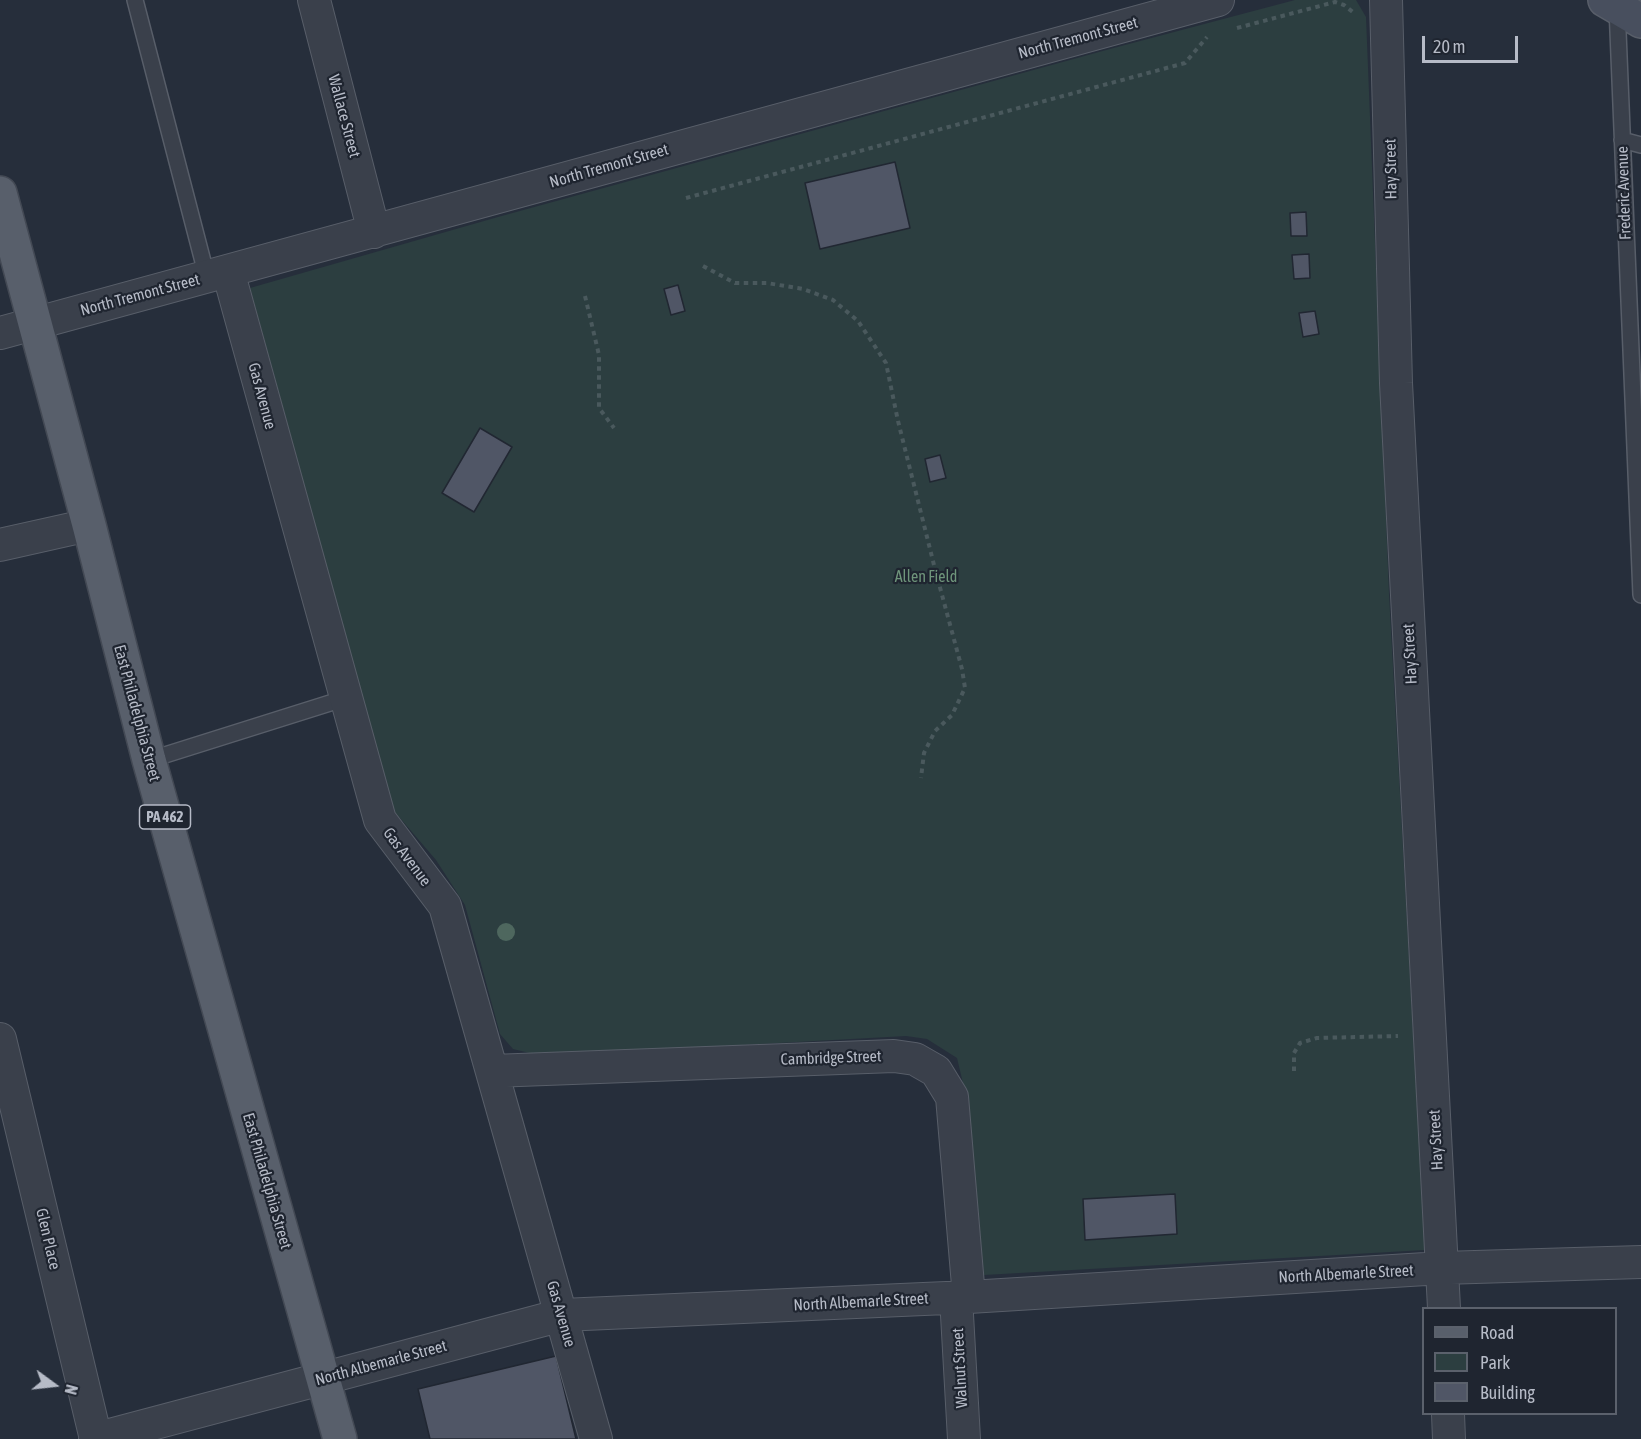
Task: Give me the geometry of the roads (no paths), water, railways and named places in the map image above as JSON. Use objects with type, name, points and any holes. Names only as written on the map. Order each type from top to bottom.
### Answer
[{"type":"main road","name":"East Philadelphia Street","points":[[0,193],[149,760],[340,1439]]},
{"type":"street","name":"Wallace Street","points":[[314,0],[374,232]]},
{"type":"street","name":"North Tremont Street","points":[[0,333],[1218,0]]},
{"type":"street","name":"Hay Street","points":[[1386,0],[1396,383],[1444,1307]]},
{"type":"street","name":"Gas Avenue","points":[[217,274],[346,698],[380,820],[445,906],[596,1439]]},
{"type":"street","points":[[0,545],[89,525]]},
{"type":"street","name":"Glen Place","points":[[0,1039],[96,1439]]},
{"type":"street","name":"Cambridge Street","points":[[492,1071],[894,1056],[915,1059],[936,1071],[952,1097],[962,1297]]},
{"type":"street","name":"North Albemarle Street","points":[[96,1439],[562,1316],[962,1297],[1442,1268],[1641,1262]]},
{"type":"street","name":"Walnut Street","points":[[962,1297],[964,1439]]},
{"type":"street","points":[[1448,1415],[1449,1439]]},
{"type":"lane","name":"Gas Avenue","points":[[135,0],[217,274]]},
{"type":"lane","name":"Frederic Avenue","points":[[1621,9],[1622,140],[1641,595]]},
{"type":"lane","points":[[1622,140],[1641,146]]},
{"type":"lane","points":[[149,760],[346,698]]},
{"type":"park label","name":"Allen Field","points":[[926,577]]}]
